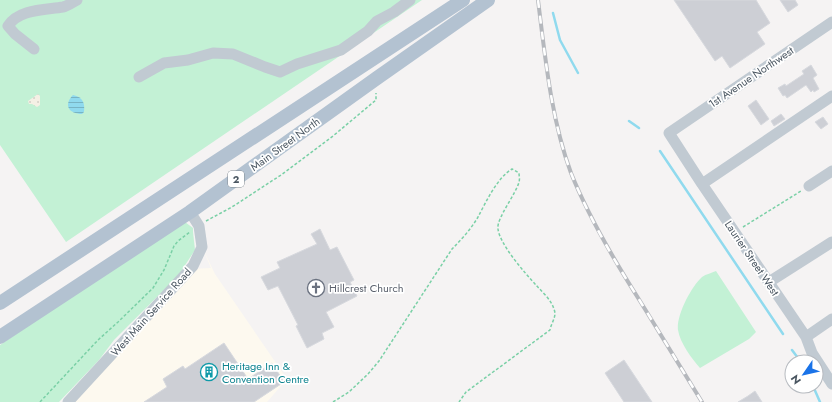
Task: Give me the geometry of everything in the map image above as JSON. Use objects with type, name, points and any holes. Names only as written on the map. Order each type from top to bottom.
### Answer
[{"type":"main road","name":"Main Street North","points":[[0,303],[463,0]]},
{"type":"main road","name":"Main Street North","points":[[0,337],[190,212],[488,0]]},
{"type":"street","points":[[34,49],[4,26],[29,12],[65,6],[77,0]]},
{"type":"street","points":[[139,77],[164,63],[188,60],[213,53],[233,54],[280,72],[297,64],[341,50],[368,31],[377,21],[394,12],[410,0]]},
{"type":"street","name":"1st Avenue Northwest","points":[[669,133],[832,22]]},
{"type":"street","points":[[702,184],[832,96]]},
{"type":"street","name":"Laurier Street West","points":[[669,133],[806,337],[812,353],[832,384]]},
{"type":"street","points":[[809,186],[832,171]]},
{"type":"street","name":"West Main Service Road","points":[[68,402],[193,266],[202,247],[199,226],[190,212]]},
{"type":"street","points":[[769,282],[832,242]]},
{"type":"street","points":[[806,337],[832,319]]},
{"type":"path","points":[[333,402],[349,392],[379,361],[452,250],[478,218],[481,209],[506,173],[512,169],[518,173],[519,181],[499,220],[497,228],[507,249],[550,302],[555,318],[550,330],[466,392],[459,402]]},
{"type":"path","points":[[735,232],[809,186]]},
{"type":"shaded area","points":[[202,247],[215,274],[287,379],[267,402],[68,402],[190,269],[211,268]]},
{"type":"green space","points":[[0,0],[422,0],[66,242],[0,145]]},
{"type":"green space","points":[[185,222],[193,228],[195,250],[178,276],[114,340],[99,360],[59,402],[0,402],[0,345],[177,224]]},
{"type":"green space","points":[[716,271],[756,332],[749,339],[700,368],[690,355],[679,335],[679,317],[693,288],[702,277]]},
{"type":"sand","points":[[38,94],[40,96],[40,105],[37,107],[29,104],[28,101]]},
{"type":"water","points":[[73,95],[79,97],[84,103],[84,112],[82,114],[77,114],[69,108],[68,102]]},
{"type":"building","points":[[674,0],[756,0],[770,23],[757,32],[765,44],[730,68],[722,56],[715,61]]},
{"type":"building","points":[[780,0],[795,0],[798,5],[788,12]]},
{"type":"building","points":[[811,65],[817,75],[813,78],[819,89],[811,92],[806,85],[787,98],[785,95],[783,96],[778,88],[785,84],[786,86],[804,74],[802,71]]},
{"type":"building","points":[[756,100],[769,119],[761,125],[748,106]]},
{"type":"building","points":[[781,114],[785,119],[774,126],[771,121]]},
{"type":"building","points":[[823,117],[828,124],[821,129],[815,122]]},
{"type":"building","name":"Hillcrest Church","points":[[320,229],[330,250],[337,247],[354,280],[350,282],[357,296],[326,312],[334,327],[322,333],[324,339],[307,348],[296,326],[298,325],[278,286],[268,290],[261,277],[280,268],[277,262],[317,244],[311,234]]},
{"type":"building","name":"Heritage Inn & Convention Centre","points":[[224,343],[248,379],[272,363],[284,382],[254,402],[144,402],[167,387],[163,379],[183,366],[185,369]]},
{"type":"building","points":[[624,360],[652,402],[624,402],[605,373]]},
{"type":"building","points":[[755,391],[762,402],[738,402],[748,396]]},
{"type":"waterway","points":[[553,13],[560,40],[578,73]]},
{"type":"waterway","points":[[629,121],[639,128]]},
{"type":"waterway","points":[[660,151],[783,334]]},
{"type":"waterway","points":[[792,350],[795,354]]},
{"type":"waterway","points":[[816,394],[820,402]]},
{"type":"railway","points":[[538,0],[546,65],[558,131],[571,173],[578,190],[611,254],[702,402]]},
{"type":"place","name":"Hillcrest Church","points":[[316,288]]},
{"type":"place","name":"Heritage Inn & Convention Centre","points":[[209,372]]}]
